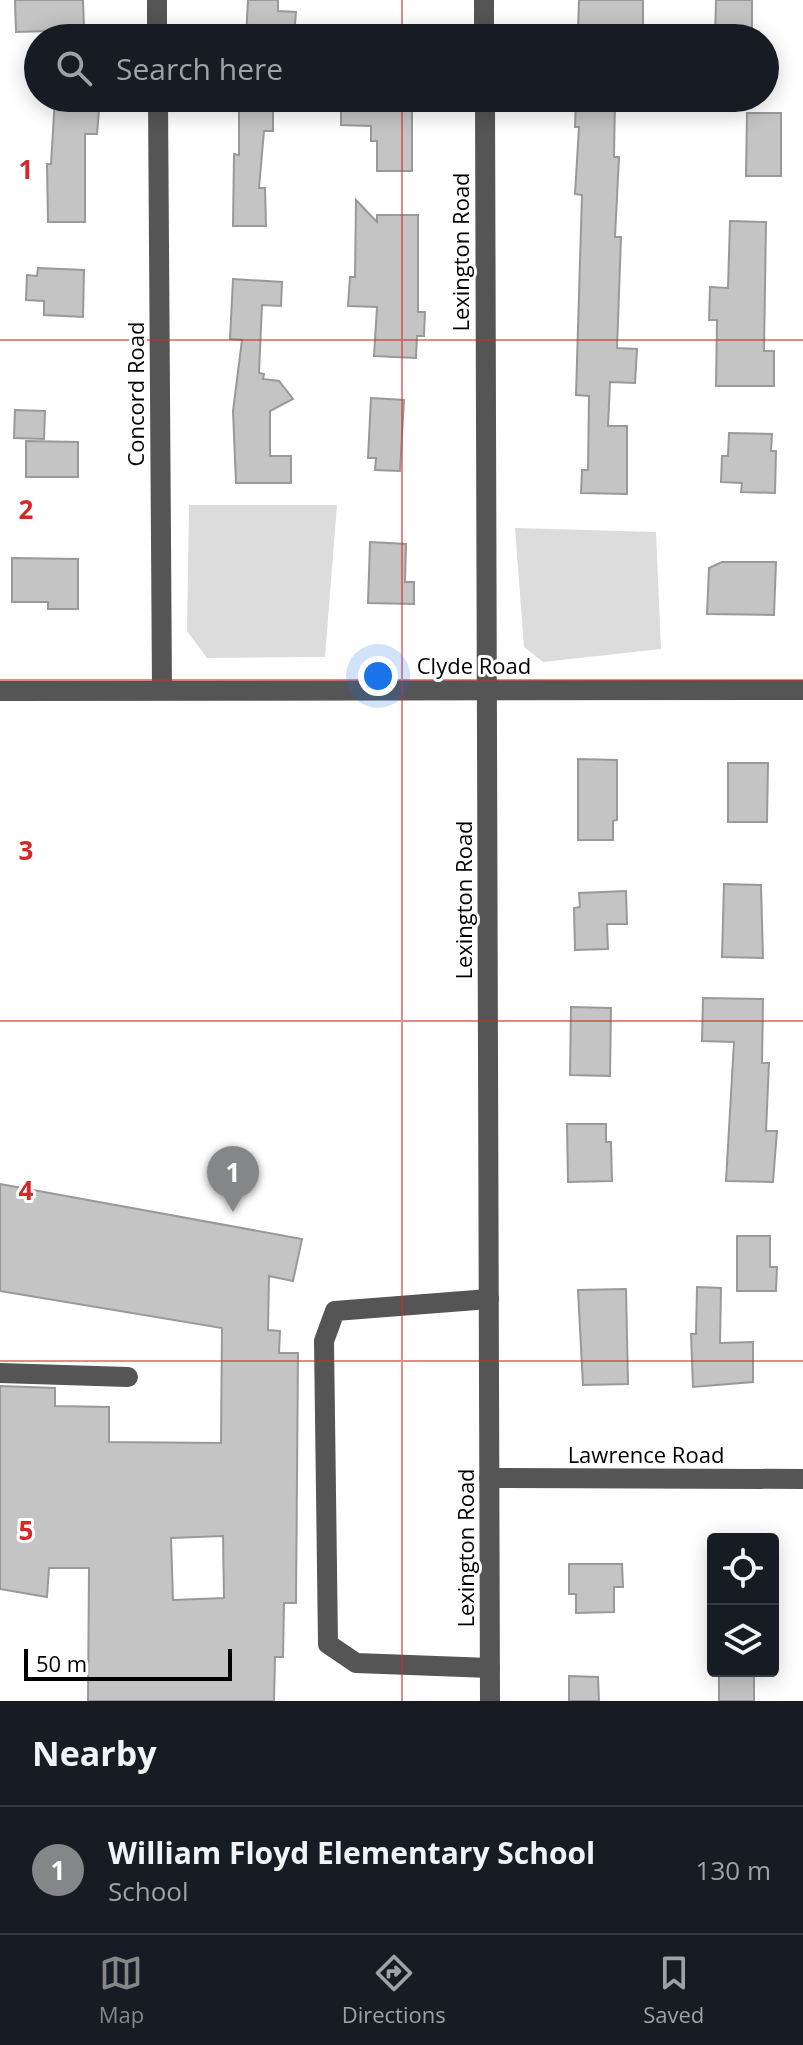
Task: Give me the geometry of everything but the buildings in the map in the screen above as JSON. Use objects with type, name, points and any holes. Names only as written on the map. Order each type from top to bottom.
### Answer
[{"type":"street","points":[[157,0],[157,24]]},
{"type":"street","points":[[484,0],[484,24]]},
{"type":"street","name":"Concord Road","points":[[158,112],[162,689]]},
{"type":"street","name":"Lexington Road","points":[[485,112],[490,1701]]},
{"type":"street","name":"Clyde Road","points":[[0,691],[803,690]]},
{"type":"street","points":[[489,1299],[335,1311],[324,1341],[328,1644],[356,1663],[490,1668]]},
{"type":"street","points":[[0,1373],[128,1377]]},
{"type":"street","name":"Lawrence Road","points":[[489,1478],[803,1479]]},
{"type":"shaded area","points":[[189,505],[337,505],[325,657],[207,658],[187,631]]},
{"type":"shaded area","points":[[515,528],[656,532],[661,649],[543,662],[524,647]]},
{"type":"place","name":"William Floyd Elementary School","points":[[233,1212]]}]
